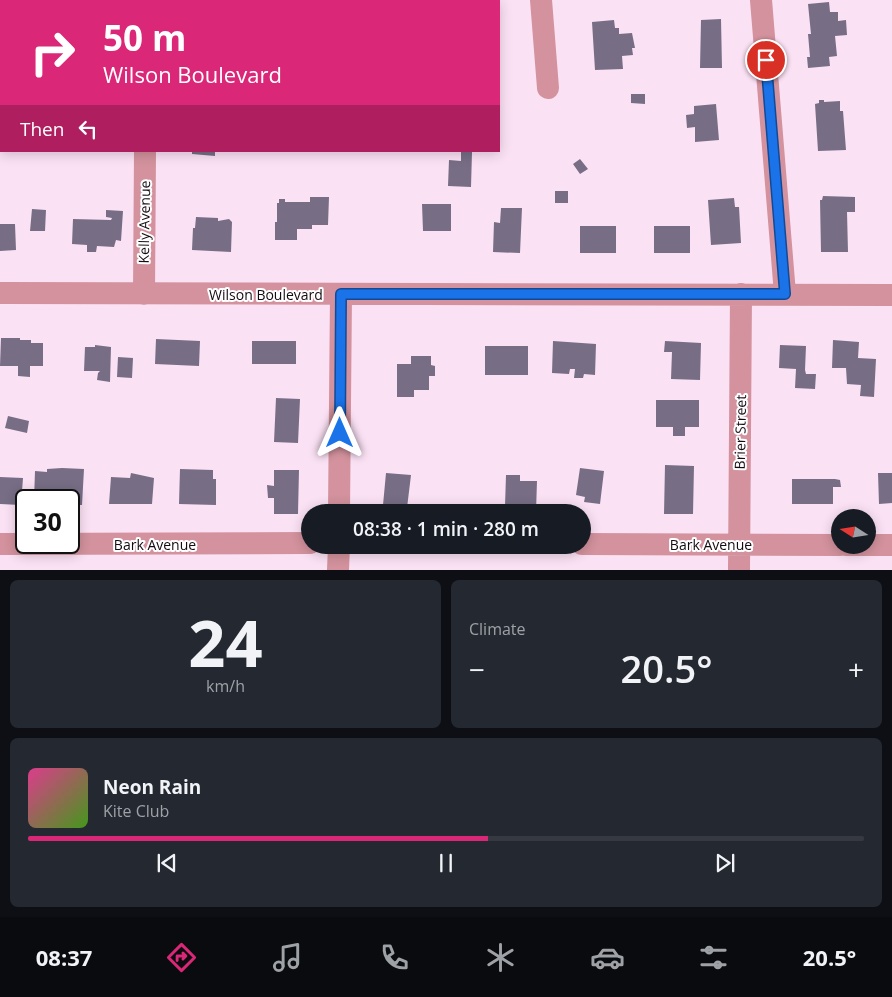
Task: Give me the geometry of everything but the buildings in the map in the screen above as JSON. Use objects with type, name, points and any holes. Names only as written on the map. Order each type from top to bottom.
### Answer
[{"type":"street","points":[[541,0],[548,88]]},
{"type":"street","points":[[761,0],[785,294]]},
{"type":"street","name":"Kelly Avenue","points":[[144,294],[145,152]]},
{"type":"street","name":"Wilson Boulevard","points":[[0,293],[892,294]]},
{"type":"street","points":[[339,504],[341,294]]},
{"type":"street","name":"Brier Street","points":[[739,570],[741,294]]},
{"type":"street","name":"Bark Avenue","points":[[0,544],[301,544]]},
{"type":"street","name":"Bark Avenue","points":[[591,544],[831,545]]},
{"type":"street","points":[[876,545],[892,545]]},
{"type":"street","points":[[338,554],[338,570]]},
{"type":"route","points":[[340,433],[341,294],[785,294],[766,60]]}]
